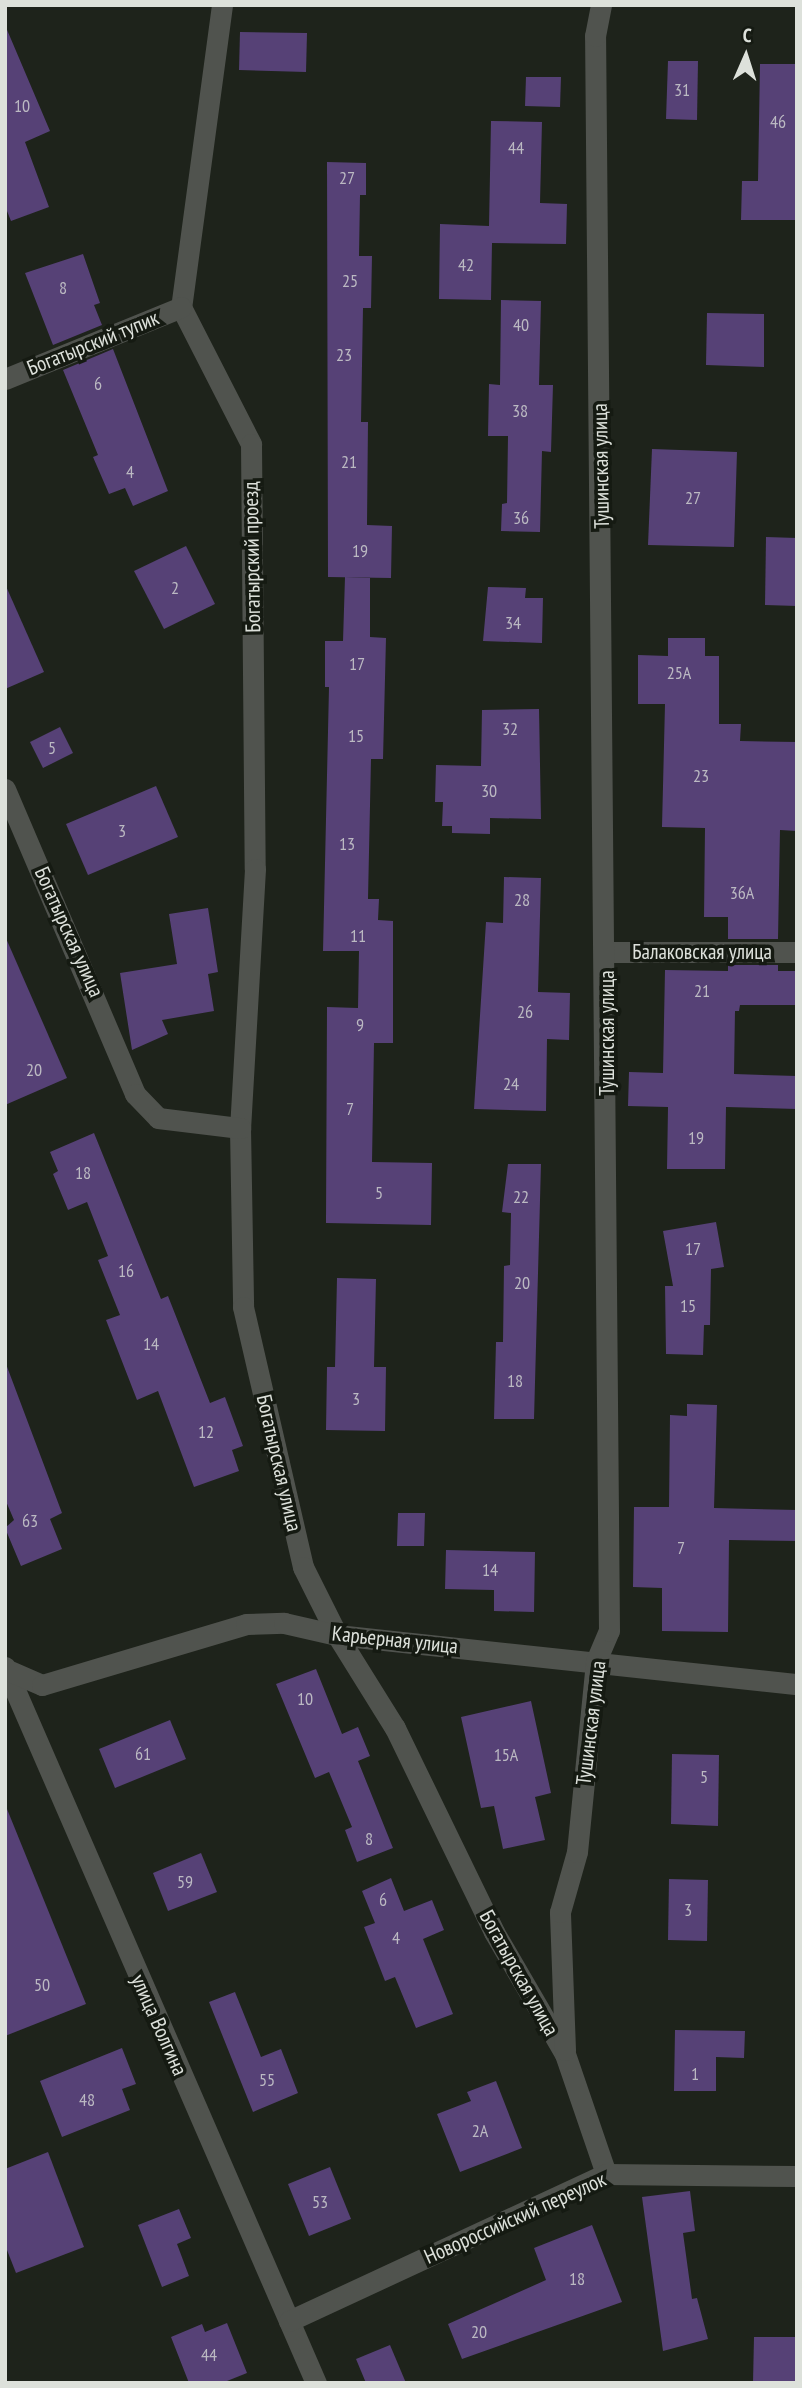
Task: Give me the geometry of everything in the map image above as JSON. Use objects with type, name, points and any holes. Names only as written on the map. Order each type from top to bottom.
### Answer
[{"type":"street","points":[[181,307],[222,5]]},
{"type":"street","name":"Тушинская улица","points":[[565,2054],[560,1912],[577,1852],[596,1661],[609,1631],[606,952],[595,36],[601,5]]},
{"type":"street","name":"Богатырский тупик","points":[[5,379],[181,307]]},
{"type":"street","name":"Богатырский проезд","points":[[181,307],[251,444],[255,869],[240,1128]]},
{"type":"street","name":"Богатырская улица","points":[[5,789],[135,1094],[158,1118],[240,1128],[243,1307],[303,1567],[337,1634],[395,1728],[495,1933],[565,2054],[606,2174]]},
{"type":"street","name":"Балаковская улица","points":[[606,952],[797,952]]},
{"type":"street","name":"Карьерная улица","points":[[6,1668],[42,1685],[246,1624],[284,1623],[337,1634],[797,1684]]},
{"type":"street","name":"улица Волгина","points":[[6,1668],[316,2383]]},
{"type":"street","name":"Новороссийский переулок","points":[[289,2321],[606,2174],[797,2176]]},
{"type":"building","points":[[5,25],[50,131],[25,142],[49,207],[11,221],[5,206]]},
{"type":"building","points":[[240,32],[307,33],[306,72],[239,70]]},
{"type":"building","points":[[668,61],[698,61],[697,120],[666,119]]},
{"type":"building","points":[[760,64],[797,64],[797,220],[741,220],[742,181],[758,181]]},
{"type":"building","points":[[526,77],[561,77],[560,107],[525,106]]},
{"type":"building","points":[[491,121],[542,122],[540,203],[567,204],[566,244],[492,243],[491,300],[439,299],[440,224],[489,226]]},
{"type":"building","points":[[327,162],[366,163],[366,195],[360,195],[359,256],[372,256],[371,308],[363,308],[361,422],[368,422],[367,525],[392,526],[391,578],[328,577]]},
{"type":"building","points":[[83,254],[100,303],[94,305],[102,325],[53,345],[25,273]]},
{"type":"building","points":[[501,300],[541,301],[539,385],[553,385],[551,452],[542,451],[540,532],[501,531],[502,504],[507,503],[508,436],[488,436],[489,384],[500,385]]},
{"type":"building","points":[[707,313],[764,314],[764,367],[706,365]]},
{"type":"building","points":[[113,349],[168,491],[133,506],[125,488],[109,494],[93,457],[98,455],[63,370]]},
{"type":"building","points":[[652,449],[737,452],[734,547],[648,545]]},
{"type":"building","points":[[766,537],[797,538],[797,606],[765,605]]},
{"type":"building","points":[[186,546],[215,604],[164,629],[134,571]]},
{"type":"building","points":[[345,577],[370,578],[370,637],[386,638],[383,759],[371,759],[368,899],[379,899],[378,920],[393,921],[393,1043],[374,1043],[372,1162],[432,1163],[431,1225],[326,1223],[327,1007],[358,1008],[359,951],[323,951],[329,687],[325,687],[325,641],[343,641]]},
{"type":"building","points":[[5,584],[44,672],[5,689]]},
{"type":"building","points":[[488,587],[526,588],[525,598],[543,598],[542,643],[483,641]]},
{"type":"building","points":[[668,638],[705,638],[705,656],[719,656],[719,724],[741,724],[740,741],[797,742],[797,831],[780,830],[778,939],[728,939],[728,917],[704,917],[705,828],[662,827],[665,704],[638,704],[638,655],[668,656]]},
{"type":"building","points":[[539,709],[541,819],[490,818],[490,834],[452,833],[452,826],[442,826],[443,802],[435,802],[436,765],[481,766],[482,710]]},
{"type":"building","points":[[60,727],[73,753],[43,768],[30,742]]},
{"type":"building","points":[[156,786],[178,837],[88,875],[66,824]]},
{"type":"building","points":[[504,877],[541,878],[538,992],[570,993],[569,1040],[547,1039],[546,1111],[474,1109],[486,922],[503,923]]},
{"type":"building","points":[[208,908],[218,972],[208,974],[214,1011],[162,1020],[168,1034],[132,1050],[120,973],[177,964],[169,914]]},
{"type":"building","points":[[5,936],[67,1078],[5,1105]]},
{"type":"building","points":[[728,965],[778,965],[778,971],[797,971],[797,1005],[740,1005],[739,1011],[735,1011],[734,1074],[797,1076],[797,1109],[726,1107],[725,1169],[667,1169],[668,1107],[628,1106],[629,1072],[663,1073],[665,970],[728,971]]},
{"type":"building","points":[[94,1133],[161,1299],[168,1296],[210,1403],[225,1397],[243,1446],[232,1450],[239,1471],[194,1487],[158,1391],[137,1400],[106,1320],[120,1315],[98,1260],[108,1256],[87,1202],[68,1210],[53,1174],[58,1171],[50,1152]]},
{"type":"building","points":[[508,1164],[541,1164],[534,1419],[494,1419],[496,1342],[503,1342],[504,1266],[510,1265],[511,1213],[502,1212]]},
{"type":"building","points":[[716,1222],[724,1267],[711,1269],[710,1325],[704,1325],[703,1355],[666,1354],[665,1286],[673,1286],[663,1231]]},
{"type":"building","points":[[337,1278],[376,1279],[374,1367],[386,1367],[385,1431],[326,1430],[327,1367],[335,1367]]},
{"type":"building","points":[[6,1364],[62,1513],[50,1519],[62,1549],[21,1566],[5,1528],[14,1520],[5,1499]]},
{"type":"building","points":[[687,1404],[717,1405],[714,1508],[797,1510],[797,1541],[729,1540],[728,1632],[662,1631],[662,1588],[633,1587],[634,1507],[669,1507],[670,1415],[687,1416]]},
{"type":"building","points":[[398,1513],[425,1513],[424,1546],[397,1546]]},
{"type":"building","points":[[446,1550],[535,1552],[534,1612],[494,1611],[494,1590],[445,1589]]},
{"type":"building","points":[[316,1669],[342,1734],[358,1727],[370,1756],[358,1761],[393,1848],[357,1862],[345,1830],[352,1827],[329,1772],[315,1778],[276,1684]]},
{"type":"building","points":[[531,1701],[551,1793],[535,1797],[545,1840],[503,1849],[494,1806],[481,1808],[461,1717]]},
{"type":"building","points":[[170,1720],[186,1759],[115,1788],[99,1749]]},
{"type":"building","points":[[672,1754],[719,1755],[718,1826],[671,1824]]},
{"type":"building","points":[[7,1809],[86,2004],[5,2036],[5,1810]]},
{"type":"building","points":[[201,1853],[217,1892],[168,1911],[153,1873]]},
{"type":"building","points":[[391,1878],[404,1911],[432,1900],[444,1930],[423,1939],[453,2014],[416,2028],[395,1977],[385,1981],[364,1927],[375,1923],[362,1891]]},
{"type":"building","points":[[669,1879],[708,1880],[707,1941],[668,1940]]},
{"type":"building","points":[[235,1992],[261,2057],[281,2049],[298,2093],[253,2112],[209,2002]]},
{"type":"building","points":[[675,2030],[745,2031],[744,2058],[716,2057],[716,2091],[674,2091]]},
{"type":"building","points":[[122,2048],[136,2084],[122,2089],[130,2110],[62,2137],[40,2081]]},
{"type":"building","points":[[496,2081],[522,2148],[460,2172],[437,2114],[471,2101],[467,2092]]},
{"type":"building","points":[[48,2152],[84,2247],[16,2273],[5,2245],[5,2169]]},
{"type":"building","points":[[330,2167],[351,2219],[309,2236],[288,2184]]},
{"type":"building","points":[[690,2191],[695,2231],[683,2233],[692,2299],[697,2298],[708,2339],[663,2351],[642,2197]]},
{"type":"building","points":[[179,2209],[191,2238],[177,2244],[189,2276],[162,2287],[138,2225]]},
{"type":"building","points":[[592,2225],[622,2302],[462,2359],[448,2324],[546,2280],[534,2248]]},
{"type":"building","points":[[227,2323],[247,2373],[222,2383],[189,2383],[171,2337],[202,2324],[205,2332]]},
{"type":"building","points":[[754,2337],[797,2337],[797,2383],[753,2383]]},
{"type":"building","points":[[390,2345],[406,2383],[366,2383],[356,2359]]}]
